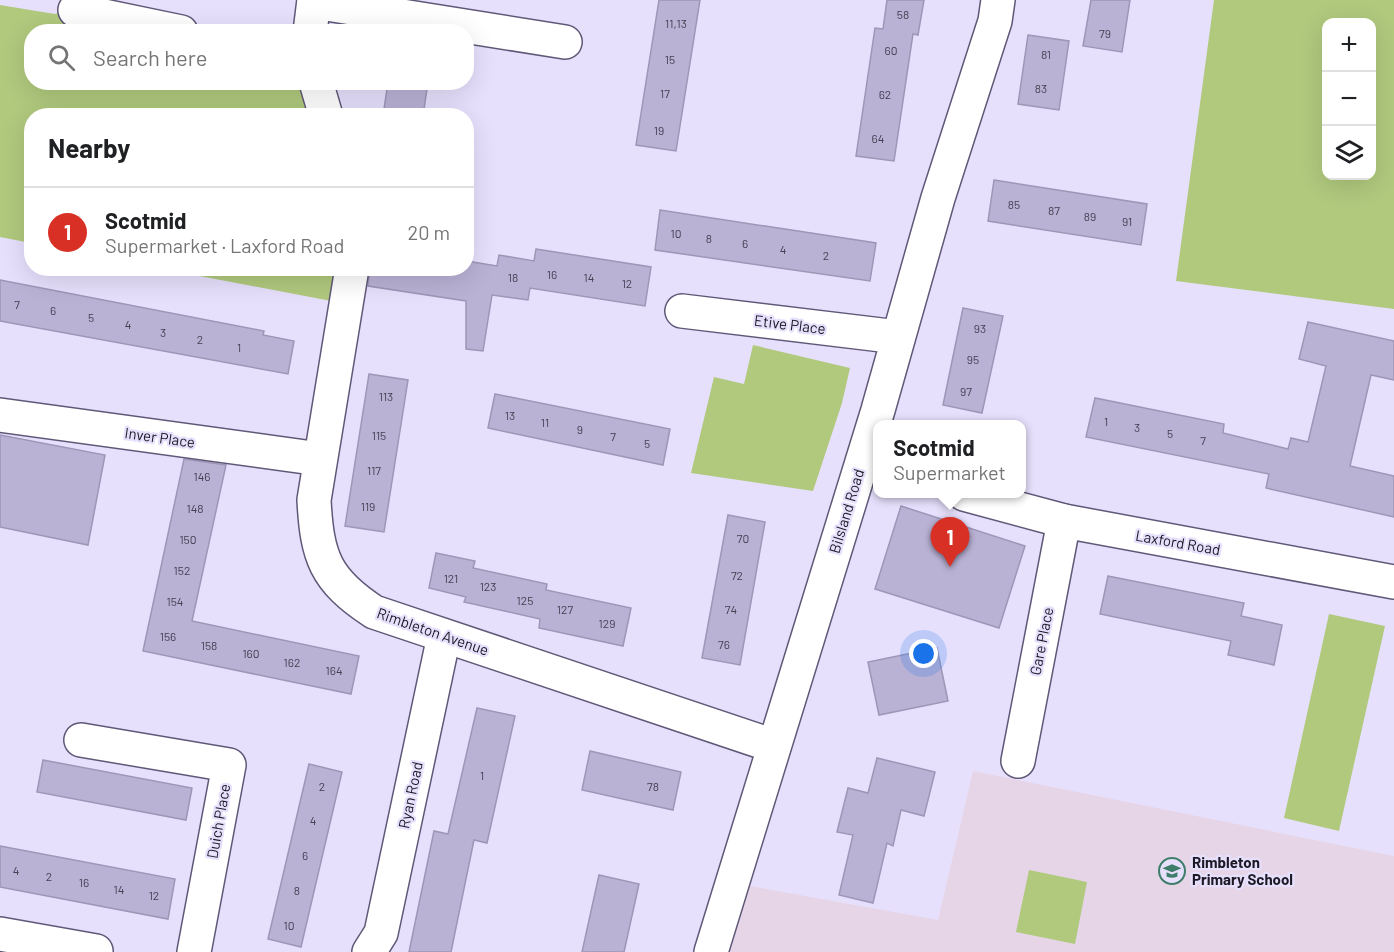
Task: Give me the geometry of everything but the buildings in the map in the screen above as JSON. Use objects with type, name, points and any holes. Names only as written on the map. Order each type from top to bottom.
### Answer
[{"type":"street","name":"Bilsland Road","points":[[879,420],[898,337],[938,198],[995,21],[998,0]]},
{"type":"street","points":[[75,10],[142,24]]},
{"type":"street","points":[[313,11],[419,24]]},
{"type":"street","points":[[474,31],[565,42]]},
{"type":"street","points":[[318,90],[324,108]]},
{"type":"street","name":"Rimbleton Avenue","points":[[351,276],[314,500],[316,537],[329,573],[352,598],[374,612],[774,746]]},
{"type":"street","name":"Etive Place","points":[[681,311],[898,337]]},
{"type":"street","name":"Inver Place","points":[[0,415],[320,459]]},
{"type":"street","name":"Bilsland Road","points":[[711,952],[774,746],[869,467],[873,449]]},
{"type":"street","name":"Laxford Road","points":[[979,498],[1064,521],[1394,582]]},
{"type":"street","name":"Gare Place","points":[[1018,761],[1064,521]]},
{"type":"street","name":"Ryan Road","points":[[369,952],[381,933],[444,636]]},
{"type":"street","name":"Duich Place","points":[[81,740],[228,765],[194,952]]},
{"type":"street","points":[[0,934],[99,952]]},
{"type":"shaded area","name":"Rimbleton Primary School","points":[[973,771],[1394,856],[1394,952],[730,952],[750,886],[938,920]]},
{"type":"green space","points":[[1214,0],[1394,0],[1394,309],[1176,281]]},
{"type":"green space","points":[[0,5],[55,14],[75,10],[146,24],[24,24],[24,90],[318,90],[324,108],[24,108],[24,242],[0,237]]},
{"type":"green space","points":[[200,276],[351,276],[347,304]]},
{"type":"green space","points":[[753,345],[850,368],[842,403],[813,491],[691,473],[714,377],[744,384]]},
{"type":"green space","points":[[1329,614],[1385,626],[1339,831],[1284,818]]},
{"type":"green space","points":[[1029,870],[1087,882],[1075,944],[1016,932]]},
{"type":"place","name":"Scotmid","points":[[950,567]]},
{"type":"place","name":"Rimbleton Primary School","points":[[1172,871]]}]
